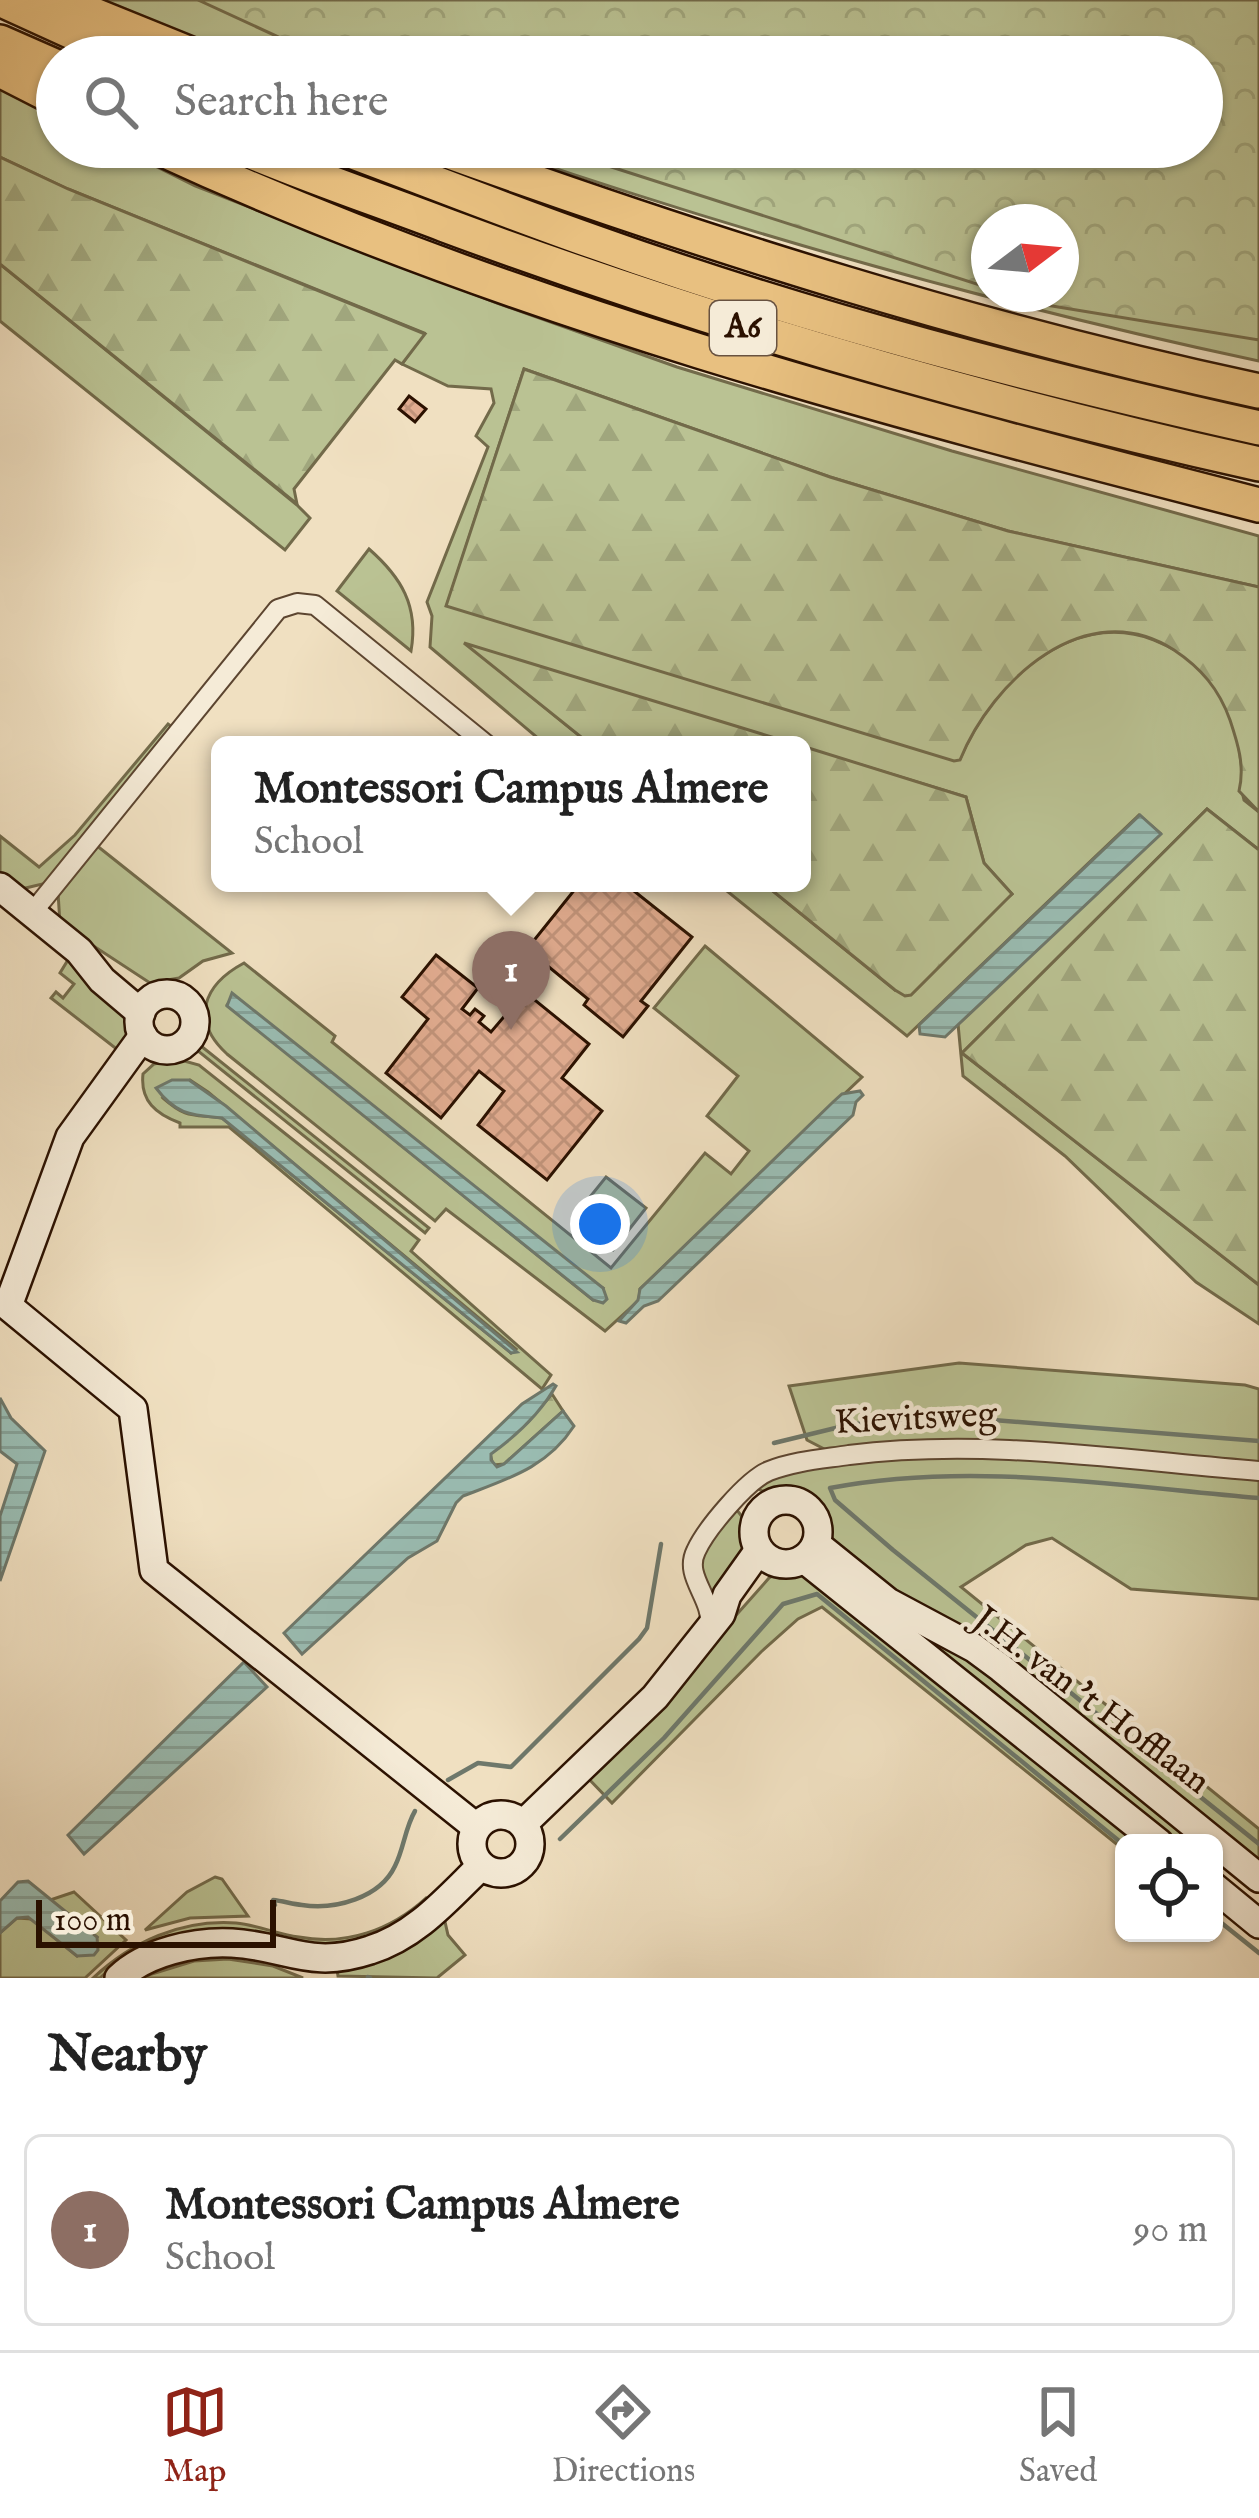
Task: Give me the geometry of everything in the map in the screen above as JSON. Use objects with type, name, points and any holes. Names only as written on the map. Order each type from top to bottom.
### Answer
[{"type":"highway","points":[[2,0],[81,36]]},
{"type":"highway","points":[[57,0],[146,36]]},
{"type":"highway","points":[[0,42],[36,58]]},
{"type":"highway","points":[[0,70],[36,88]]},
{"type":"highway","name":"A6","points":[[207,168],[381,241],[684,349],[937,423],[1259,505]]},
{"type":"highway","name":"A6","points":[[296,168],[595,280],[848,362],[1102,429],[1259,464]]},
{"type":"highway","name":"A6","points":[[396,168],[731,287],[1010,368],[1259,428]]},
{"type":"highway","name":"A6","points":[[496,168],[835,280],[1002,328],[1259,391]]},
{"type":"street","points":[[32,914],[278,609],[298,603],[315,605],[477,736]]},
{"type":"street","points":[[0,887],[79,951],[149,1024],[108,1109],[83,1146],[57,1171],[8,1306],[134,1409],[154,1570],[476,1827]]},
{"type":"street","name":"Kievitsweg","points":[[715,1622],[697,1585],[696,1551],[746,1488],[768,1471],[887,1450],[958,1448],[1259,1471]]},
{"type":"street","points":[[523,1824],[655,1696],[715,1622],[739,1605],[789,1554]]},
{"type":"street","name":"J.H. van 't Hofflaan","points":[[789,1554],[1148,1834]]},
{"type":"street","name":"J.H. van 't Hofflaan","points":[[789,1554],[974,1648],[1259,1878]]},
{"type":"street","points":[[499,1814],[523,1824],[530,1840],[521,1865],[506,1873],[481,1866],[471,1843],[476,1827],[499,1814]]},
{"type":"street","points":[[119,1978],[156,1954],[230,1942],[316,1959],[370,1950],[428,1917],[481,1866]]},
{"type":"street","points":[[1223,1894],[1259,1924]]},
{"type":"green space","points":[[97,0],[227,0],[317,36],[190,36]]},
{"type":"green space","points":[[198,0],[1259,0],[1259,340],[1079,310],[1079,204],[971,204],[971,282],[615,168],[1223,168],[1223,36],[276,36]]},
{"type":"green space","points":[[0,89],[36,107],[36,168],[159,168],[497,303],[677,367],[952,451],[1259,536],[1259,587],[1008,531],[830,477],[524,369],[447,605],[960,759],[991,705],[1012,681],[1063,644],[1122,633],[1160,642],[1196,665],[1217,689],[1233,726],[1244,800],[1259,812],[1259,850],[1207,809],[962,1053],[1259,1285],[1259,1324],[1196,1282],[1065,1156],[963,1076],[958,1024],[1160,833],[1139,815],[907,1036],[728,892],[774,892],[895,990],[1012,894],[984,863],[966,797],[811,750],[811,736],[766,736],[468,645],[580,736],[535,736],[430,647],[432,616],[427,602],[488,447],[476,436],[494,403],[491,389],[448,386],[402,364],[424,333],[0,157]]},
{"type":"green space","points":[[0,157],[425,334],[402,364],[395,360],[294,489],[297,504],[0,264]]},
{"type":"green space","points":[[556,168],[688,168],[971,253],[971,292]]},
{"type":"green space","points":[[0,264],[310,518],[285,550],[0,321]]},
{"type":"green space","points":[[1079,297],[1259,325],[1259,361],[1050,312],[1079,312]]},
{"type":"green space","points":[[524,369],[830,477],[1008,531],[1259,587],[1259,812],[1239,791],[1238,746],[1215,689],[1184,657],[1141,635],[1108,632],[1076,639],[1046,654],[995,701],[960,760],[954,761],[446,606]]},
{"type":"green space","points":[[369,549],[390,570],[410,606],[411,651],[337,591]]},
{"type":"green space","points":[[464,643],[769,736],[580,736]]},
{"type":"green space","points":[[168,724],[172,727],[47,883],[17,890],[0,876],[0,836],[39,867],[75,835]]},
{"type":"green space","points":[[811,749],[966,797],[984,863],[1012,894],[911,995],[895,990],[774,892],[811,892]]},
{"type":"green space","points":[[1207,809],[1259,850],[1259,1285],[962,1053]]},
{"type":"green space","points":[[96,845],[232,953],[203,961],[179,978],[150,983],[60,924],[58,892]]},
{"type":"green space","points":[[705,946],[862,1077],[640,1289],[639,1300],[605,1331],[446,1209],[435,1221],[227,1054],[208,1029],[205,1016],[211,992],[244,963],[335,1036],[332,1042],[611,1268],[705,1153],[731,1174],[749,1151],[707,1116],[738,1076],[654,1008]],"holes":[[[226,1004],[603,1288],[593,1300]]]},
{"type":"green space","points":[[71,955],[128,1016],[130,1032],[123,1054],[51,998],[56,992],[63,998],[74,984],[60,973]]},
{"type":"green space","points":[[201,1046],[429,1228],[425,1233],[198,1051]]},
{"type":"green space","points":[[177,1059],[199,1065],[419,1240],[411,1251],[551,1375],[542,1389],[229,1127],[180,1127],[157,1111],[143,1083],[143,1074],[154,1064]],"holes":[[[190,1080],[516,1349],[511,1353],[222,1118],[184,1113],[163,1098]]]},
{"type":"green space","points":[[606,1177],[646,1208],[613,1250],[573,1218]]},
{"type":"green space","points":[[959,1363],[1259,1389],[1259,1467],[832,1453],[807,1440],[789,1386]]},
{"type":"green space","points":[[552,1394],[563,1411],[504,1464],[493,1465],[490,1454]]},
{"type":"green space","points":[[928,1452],[1259,1476],[1259,1599],[1131,1589],[1052,1538],[1026,1545],[961,1587],[1259,1829],[1259,1868],[1223,1841],[1223,1834],[1214,1834],[826,1540],[823,1522],[810,1503],[756,1488],[779,1473]]},
{"type":"green space","points":[[736,1509],[748,1524],[751,1551],[717,1602],[703,1574],[704,1552]]},
{"type":"green space","points":[[839,1570],[952,1643],[1190,1834],[1157,1834]]},
{"type":"green space","points":[[781,1571],[802,1571],[1141,1834],[1115,1834],[1115,1843],[822,1607],[798,1619],[761,1652],[612,1803],[585,1775],[659,1702],[769,1578]]},
{"type":"green space","points":[[215,1877],[222,1879],[248,1916],[190,1918],[145,1930],[187,1892]]},
{"type":"green space","points":[[74,1892],[126,1940],[85,1978],[0,1978],[0,1933],[17,1918],[32,1919],[77,1956],[97,1937],[50,1900]]},
{"type":"green space","points":[[426,1898],[430,1902],[406,1919],[350,1944],[312,1945],[256,1932],[214,1929],[153,1944],[93,1978],[141,1944],[177,1929],[236,1923],[299,1937],[351,1937],[383,1927]]},
{"type":"green space","points":[[443,1913],[448,1935],[465,1955],[437,1978],[338,1976],[337,1969]]},
{"type":"green space","points":[[228,1959],[273,1966],[303,1978],[139,1978],[194,1961]]},
{"type":"water","points":[[1140,815],[1161,834],[945,1037],[920,1034],[919,1025]]},
{"type":"water","points":[[232,993],[603,1288],[607,1299],[603,1303],[593,1300],[227,1006]]},
{"type":"water","points":[[172,1080],[189,1080],[226,1106],[517,1352],[511,1353],[222,1118],[193,1114],[171,1104],[156,1088]]},
{"type":"water","points":[[860,1091],[863,1095],[853,1115],[658,1301],[644,1306],[626,1323],[619,1321],[638,1300],[640,1289],[833,1102],[842,1094]]},
{"type":"water","points":[[553,1384],[543,1405],[491,1454],[491,1460],[497,1467],[504,1464],[563,1411],[574,1426],[563,1440],[525,1470],[463,1496],[437,1541],[408,1558],[302,1654],[284,1633],[522,1404]]},
{"type":"water","points":[[0,1398],[11,1418],[45,1451],[0,1581],[0,1516],[17,1464],[0,1451]]},
{"type":"water","points":[[244,1662],[267,1687],[84,1854],[68,1835]]},
{"type":"water","points":[[28,1881],[97,1937],[94,1955],[77,1956],[28,1917],[17,1918],[0,1933],[0,1901],[18,1882]]},
{"type":"building","points":[[409,396],[426,409],[415,422],[399,409]]},
{"type":"building","points":[[573,892],[635,892],[692,937],[641,1001],[648,1006],[623,1037],[584,1005],[588,999],[527,949]]},
{"type":"building","points":[[436,955],[478,988],[462,1009],[470,1015],[475,1009],[484,1016],[479,1022],[491,1032],[525,992],[589,1044],[562,1078],[602,1111],[547,1180],[478,1125],[504,1091],[479,1071],[441,1118],[386,1073],[428,1019],[402,997]]},
{"type":"waterway","points":[[774,1443],[852,1424],[981,1419],[1259,1441]]},
{"type":"waterway","points":[[1259,1498],[990,1476],[883,1480],[830,1488],[835,1500],[893,1550],[1259,1844]]},
{"type":"waterway","points":[[448,1780],[478,1763],[511,1767],[639,1639],[647,1628],[661,1544]]},
{"type":"waterway","points":[[560,1839],[664,1738],[783,1604],[817,1594],[1115,1838]]},
{"type":"waterway","points":[[275,1905],[273,1900],[315,1906],[342,1903],[368,1894],[395,1866],[415,1811]]},
{"type":"waterway","points":[[1223,1924],[1259,1953]]},
{"type":"place","name":"Montessori Campus Almere","points":[[511,1030]]}]
